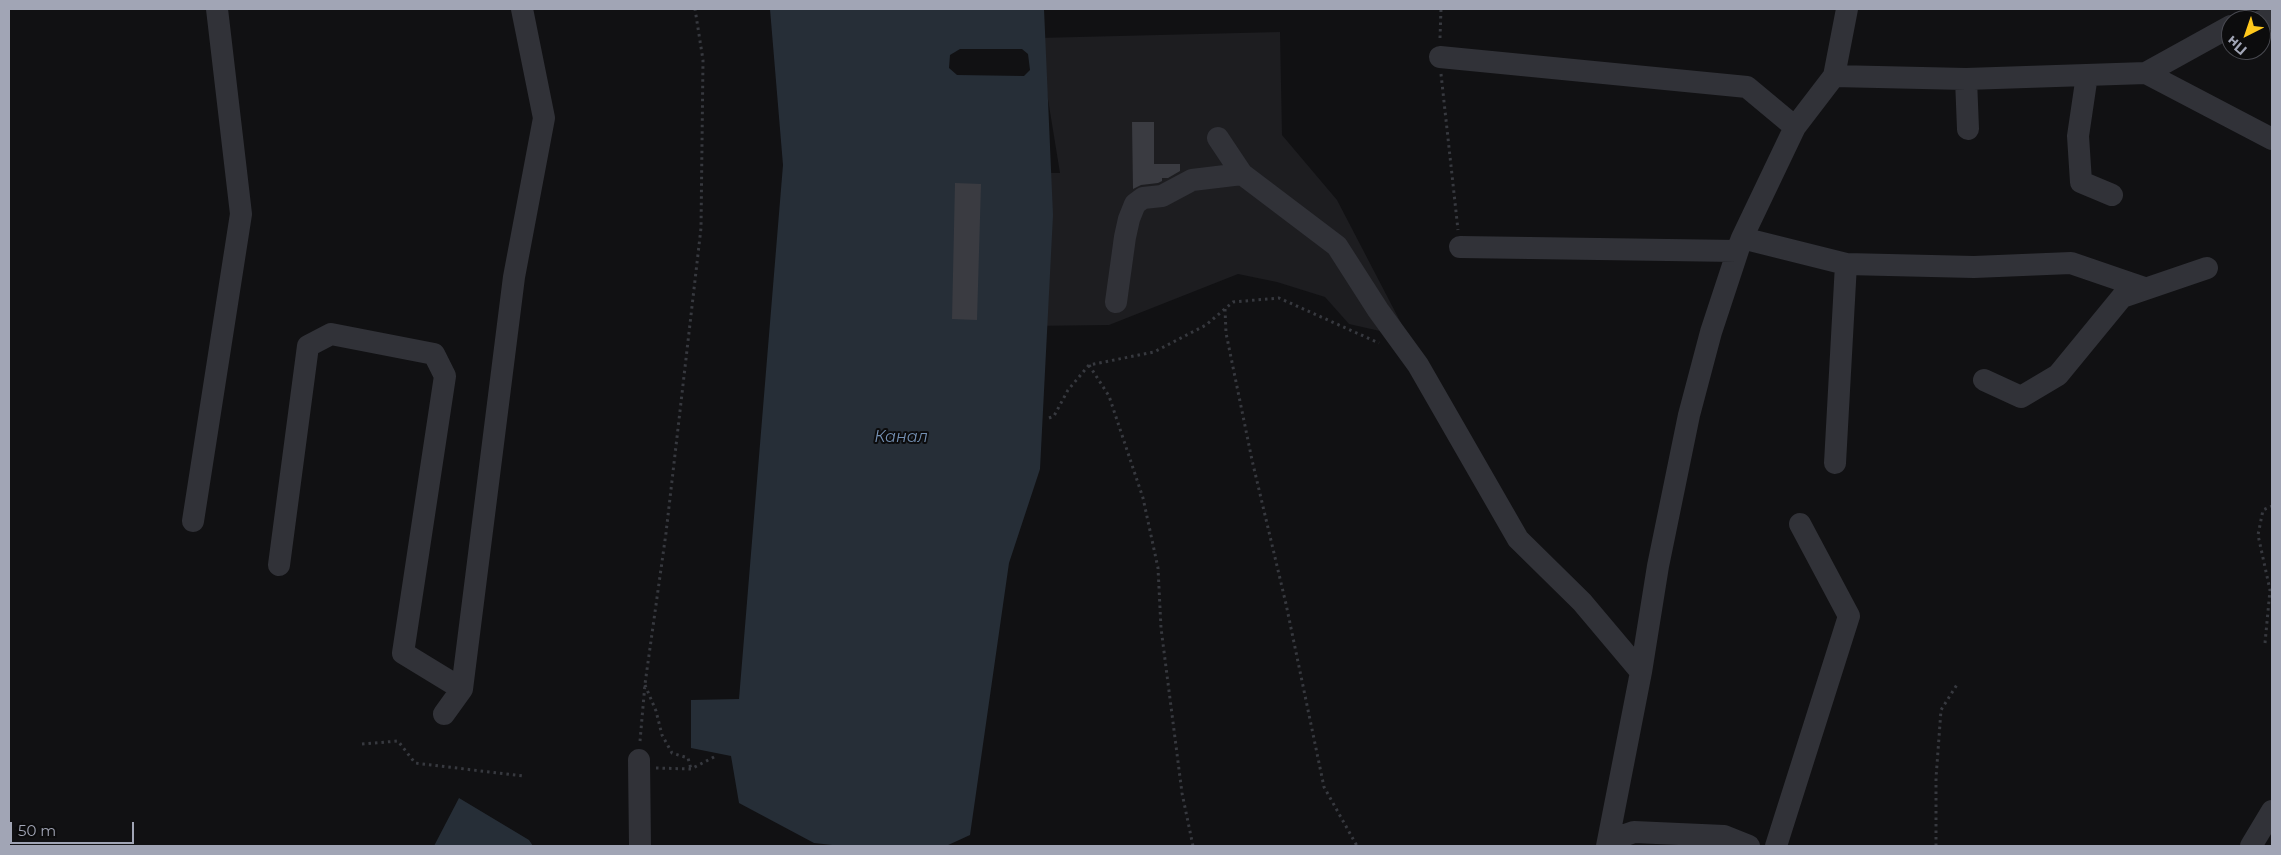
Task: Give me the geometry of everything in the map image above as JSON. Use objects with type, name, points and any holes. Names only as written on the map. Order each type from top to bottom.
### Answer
[{"type":"street","points":[[193,521],[241,214],[217,9]]},
{"type":"street","points":[[444,714],[462,689],[514,277],[544,118],[522,9]]},
{"type":"street","points":[[1608,844],[1641,672],[1658,566],[1689,415],[1711,332],[1740,245],[1795,127],[1834,76],[1847,9]]},
{"type":"street","points":[[1834,76],[1966,78],[2146,73],[2221,32]]},
{"type":"street","points":[[1440,58],[1747,88],[1795,127]]},
{"type":"street","points":[[2146,73],[2272,139]]},
{"type":"street","points":[[2087,75],[2078,136],[2081,182],[2112,195]]},
{"type":"street","points":[[1966,78],[1968,129]]},
{"type":"street","points":[[1218,138],[1242,174],[1337,246],[1378,310],[1418,365],[1518,539],[1582,602],[1641,672]]},
{"type":"street","points":[[1116,302],[1128,219],[1135,204],[1143,198],[1162,196],[1192,180],[1242,174]]},
{"type":"street","points":[[1460,247],[1740,245],[1846,264],[1974,267],[2071,263],[2144,288]]},
{"type":"street","points":[[1835,463],[1846,264]]},
{"type":"street","points":[[1984,380],[2021,396],[2029,392],[2058,376],[2122,297],[2208,268]]},
{"type":"street","points":[[279,565],[308,346],[331,334],[434,354],[445,376],[402,653],[462,689]]},
{"type":"street","points":[[1776,846],[1849,616],[1800,524]]},
{"type":"street","points":[[638,764],[640,846]]},
{"type":"street","points":[[2251,846],[2272,811]]},
{"type":"street","points":[[1608,844],[1634,832],[1724,836],[1749,846]]},
{"type":"path","points":[[695,9],[703,60],[701,228],[666,533],[645,684],[638,764],[691,769],[716,756]]},
{"type":"path","points":[[1441,9],[1440,58],[1460,247]]},
{"type":"path","points":[[1049,418],[1054,416],[1068,390],[1090,365],[1154,352],[1206,326],[1233,302],[1279,298],[1382,344]]},
{"type":"path","points":[[1225,309],[1226,333],[1252,460],[1286,604],[1324,787],[1357,846]]},
{"type":"path","points":[[1090,365],[1109,396],[1144,498],[1158,568],[1161,628],[1182,793],[1193,846]]},
{"type":"path","points":[[2265,643],[2270,590],[2258,536],[2263,510],[2272,506]]},
{"type":"path","points":[[1936,846],[1936,778],[1941,710],[1958,683]]},
{"type":"path","points":[[645,684],[656,710],[662,735],[672,753],[688,758],[691,769]]},
{"type":"path","points":[[362,744],[398,741],[415,763],[523,776]]},
{"type":"shaded area","points":[[1280,32],[1282,135],[1337,200],[1401,323],[1380,331],[1349,324],[1325,297],[1277,282],[1238,274],[1109,325],[947,327],[943,172],[1060,173],[1038,38]]},
{"type":"water","name":"Канал","points":[[770,9],[1044,9],[1053,215],[1040,469],[1009,563],[970,835],[946,846],[841,846],[814,843],[739,803],[731,756],[691,748],[691,700],[739,699],[783,165]]},
{"type":"water","points":[[459,798],[529,840],[533,846],[434,846]]},
{"type":"pier","points":[[960,49],[1022,49],[1028,54],[1030,70],[1024,76],[957,75],[949,68],[950,55]]},
{"type":"building","points":[[1132,122],[1154,122],[1154,164],[1180,164],[1180,171],[1168,178],[1162,178],[1162,181],[1158,183],[1141,185],[1133,189]]},
{"type":"building","points":[[955,183],[981,184],[977,320],[952,319]]}]
